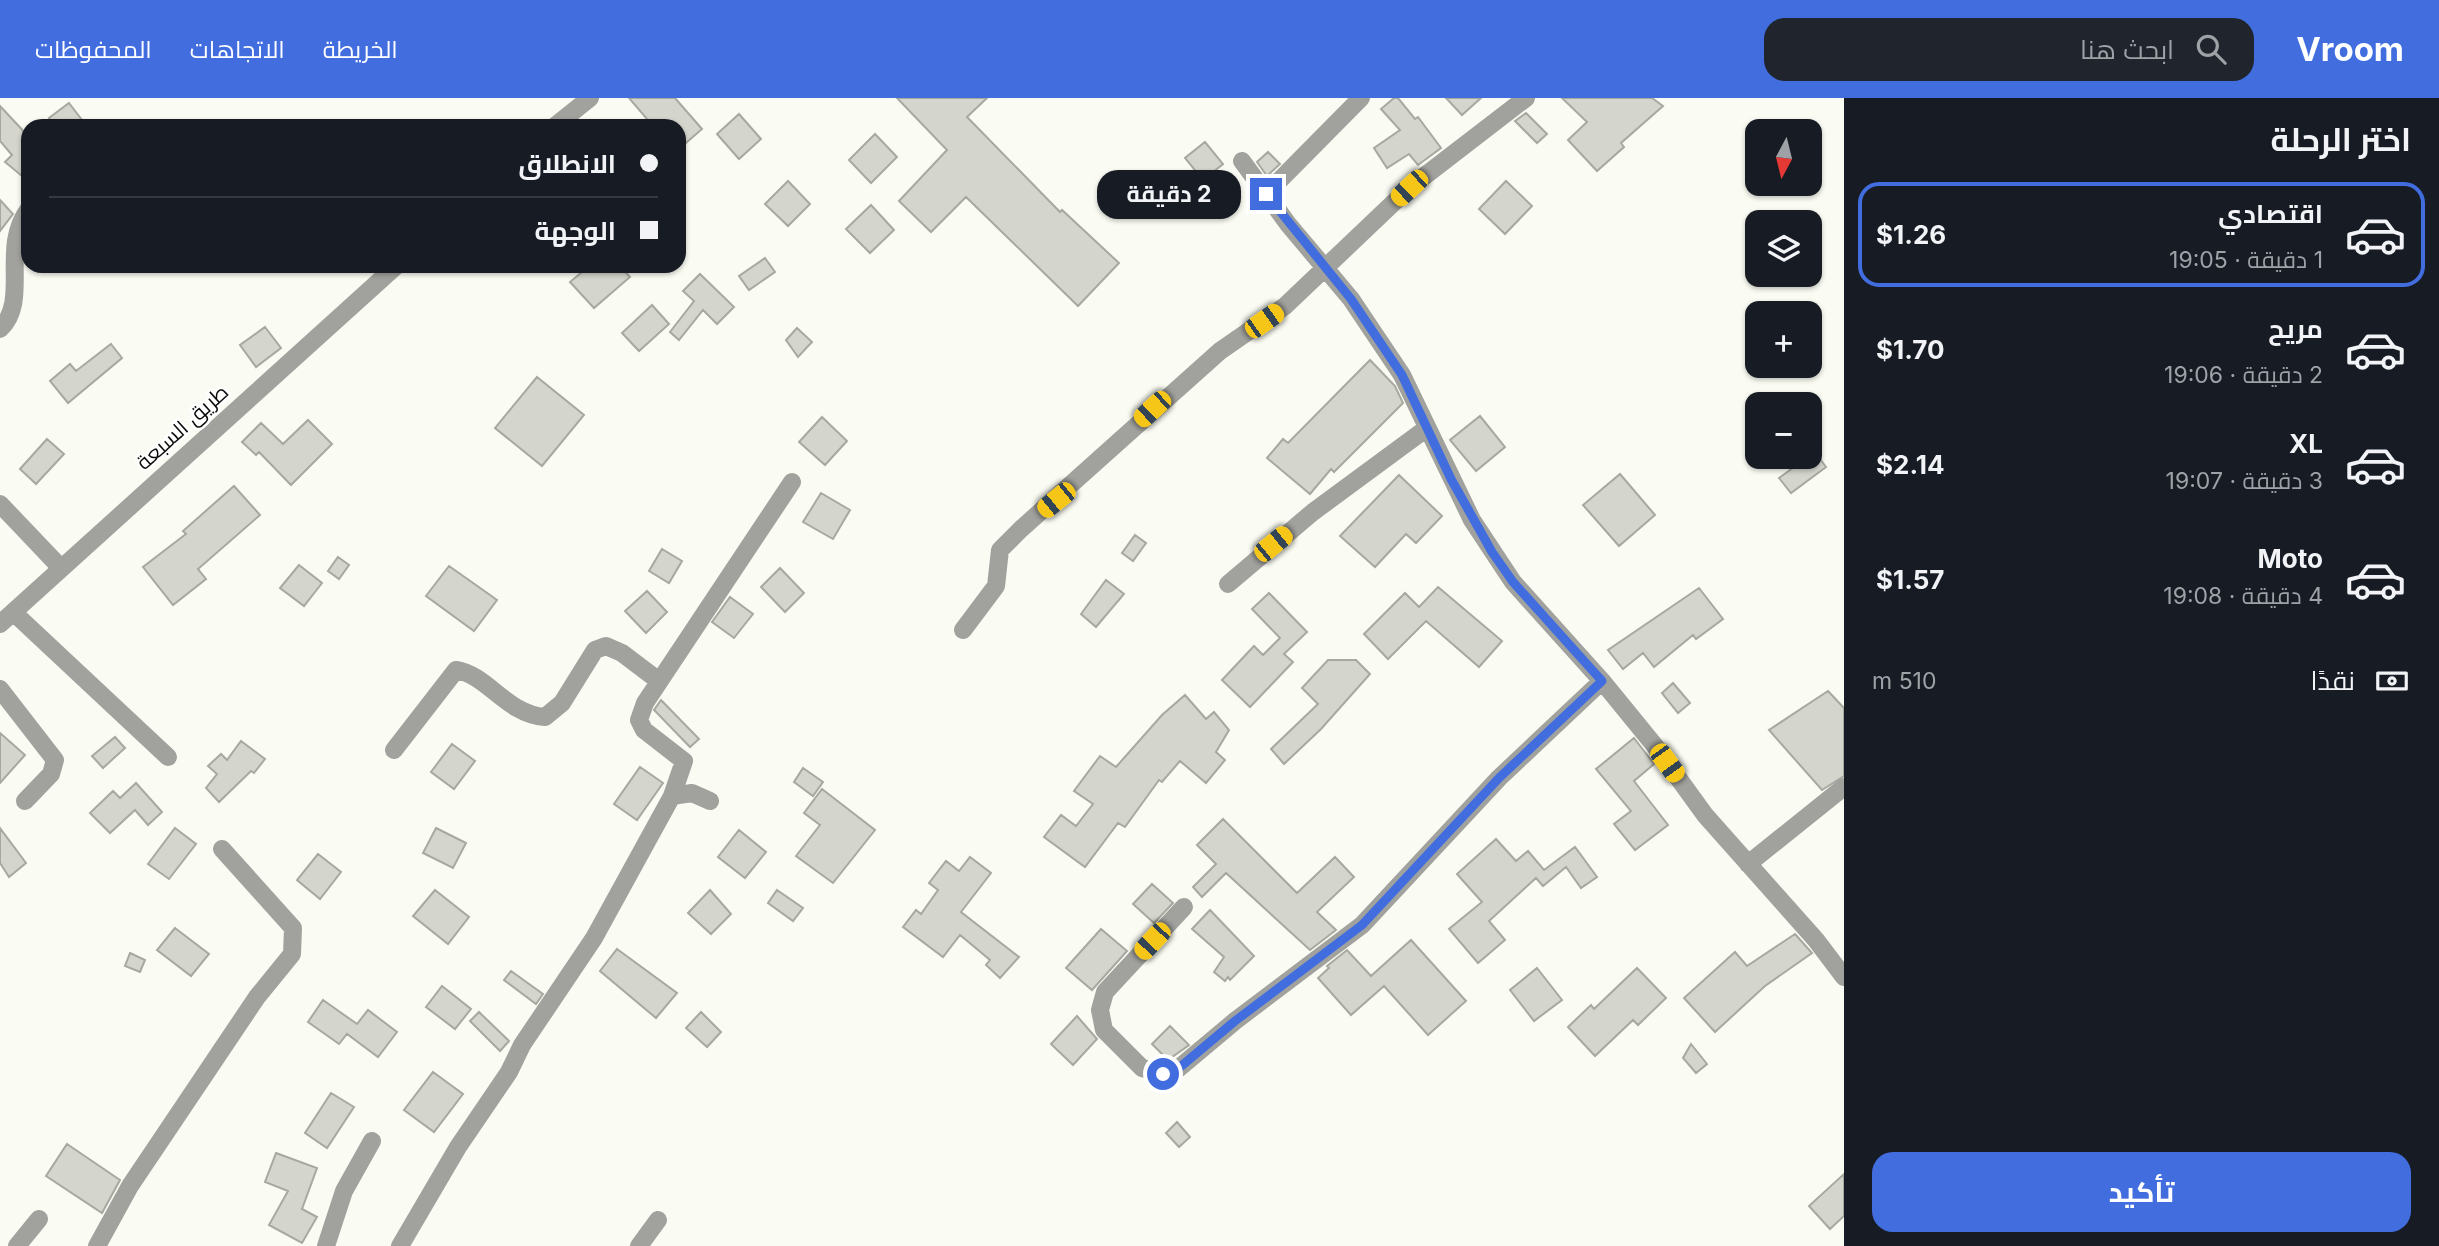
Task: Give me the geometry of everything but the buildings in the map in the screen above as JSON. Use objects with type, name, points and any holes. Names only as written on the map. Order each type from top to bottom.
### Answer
[{"type":"street","points":[[564,119],[590,98]]},
{"type":"street","points":[[1266,194],[1361,98]]},
{"type":"street","points":[[963,629],[996,586],[1000,550],[1014,536],[1220,351],[1285,306],[1409,188],[1526,98]]},
{"type":"street","points":[[1242,161],[1327,268],[1402,375],[1492,552],[1513,582],[1602,681],[1655,746],[1705,815],[1816,940],[1844,977]]},
{"type":"street","points":[[0,329],[9,313],[13,284],[9,247],[16,222],[21,217]]},
{"type":"street","name":"طريق السبعة","points":[[6,618],[388,273]]},
{"type":"street","points":[[1228,584],[1314,512],[1427,428]]},
{"type":"street","points":[[400,1246],[458,1147],[509,1072],[522,1045],[594,938],[672,796],[684,761],[644,730],[639,720],[645,703],[792,482]]},
{"type":"street","points":[[0,504],[60,568]]},
{"type":"street","points":[[6,618],[168,757]]},
{"type":"street","points":[[394,750],[449,675],[456,670],[466,672],[504,702],[529,716],[545,717],[562,702],[595,650],[606,646],[622,653],[659,681]]},
{"type":"street","points":[[1184,907],[1105,992],[1100,1010],[1104,1030],[1142,1068],[1163,1074],[1179,1068],[1235,1021],[1362,925],[1499,778],[1602,681]]},
{"type":"street","points":[[0,689],[55,760],[51,774],[25,801]]},
{"type":"street","points":[[1748,864],[1844,787]]},
{"type":"street","points":[[672,796],[692,793],[710,801]]},
{"type":"street","points":[[97,1246],[130,1186],[257,998],[292,954],[293,928],[222,849]]},
{"type":"street","points":[[326,1246],[344,1191],[372,1141]]},
{"type":"street","points":[[17,1246],[38,1219]]},
{"type":"street","points":[[639,1246],[658,1220]]},
{"type":"route","points":[[1163,1074],[1179,1068],[1235,1021],[1362,925],[1499,778],[1602,681],[1513,582],[1492,552],[1472,520],[1430,438],[1402,375],[1385,348],[1351,299],[1266,194]]}]
